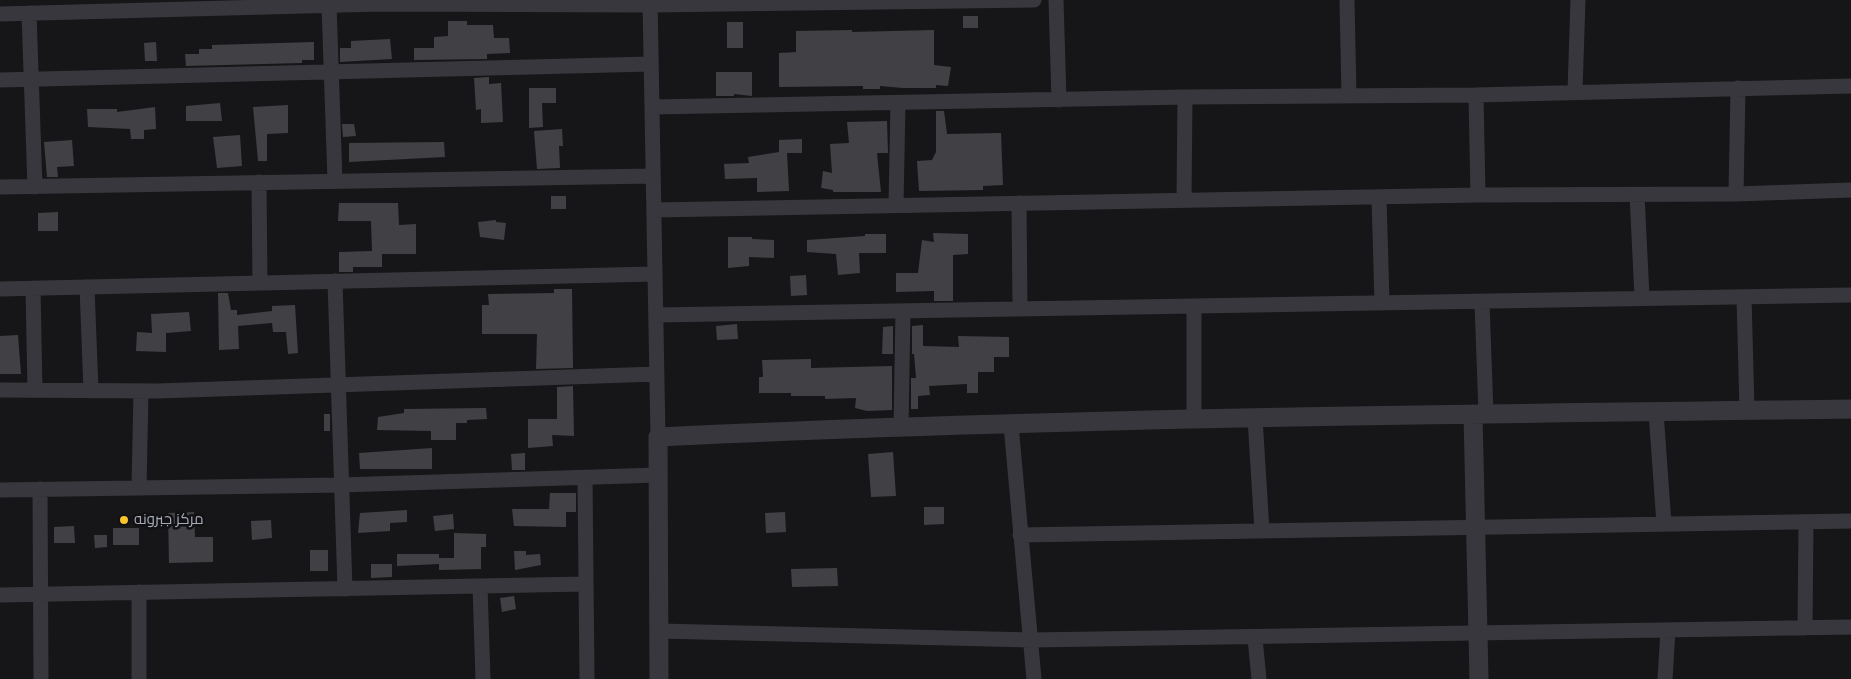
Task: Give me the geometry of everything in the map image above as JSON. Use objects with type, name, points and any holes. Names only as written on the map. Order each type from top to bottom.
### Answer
[{"type":"street","points":[[0,14],[28,13],[87,6],[329,5],[380,2],[650,3],[1034,0]]},
{"type":"street","points":[[1056,0],[1059,100]]},
{"type":"street","points":[[1347,0],[1349,96]]},
{"type":"street","points":[[1575,91],[1578,0]]},
{"type":"street","points":[[650,3],[658,437],[659,679]]},
{"type":"street","points":[[329,5],[335,181]]},
{"type":"street","points":[[28,13],[35,187]]},
{"type":"street","points":[[0,80],[651,64]]},
{"type":"street","points":[[652,107],[1186,97],[1476,95],[1575,91],[1851,86]]},
{"type":"street","points":[[1736,194],[1738,88]]},
{"type":"street","points":[[1476,95],[1478,195]]},
{"type":"street","points":[[1184,200],[1186,97]]},
{"type":"street","points":[[896,205],[898,103]]},
{"type":"street","points":[[0,187],[653,176]]},
{"type":"street","points":[[259,182],[260,283]]},
{"type":"street","points":[[654,210],[1478,195],[1736,194],[1851,190]]},
{"type":"street","points":[[1637,195],[1642,297]]},
{"type":"street","points":[[1379,197],[1382,303]]},
{"type":"street","points":[[1019,203],[1020,308]]},
{"type":"street","points":[[0,289],[655,274]]},
{"type":"street","points":[[335,281],[340,385],[345,589]]},
{"type":"street","points":[[87,287],[91,391]]},
{"type":"street","points":[[33,288],[34,390]]},
{"type":"street","points":[[656,315],[1851,295]]},
{"type":"street","points":[[1744,297],[1747,410]]},
{"type":"street","points":[[1479,679],[1477,526],[1482,302]]},
{"type":"street","points":[[1194,306],[1194,419]]},
{"type":"street","points":[[902,427],[903,311]]},
{"type":"street","points":[[0,390],[141,391],[657,374]]},
{"type":"street","points":[[139,488],[141,391]]},
{"type":"street","points":[[658,437],[902,427],[1194,419],[1851,409]]},
{"type":"street","points":[[1656,412],[1664,524]]},
{"type":"street","points":[[1255,418],[1262,531]]},
{"type":"street","points":[[1012,425],[1020,535],[1032,640],[1034,679]]},
{"type":"street","points":[[0,490],[341,484],[658,475]]},
{"type":"street","points":[[585,478],[587,679]]},
{"type":"street","points":[[40,489],[41,679]]},
{"type":"street","points":[[1020,535],[1851,521]]},
{"type":"street","points":[[1805,628],[1806,522]]},
{"type":"street","points":[[0,594],[585,584]]},
{"type":"street","points":[[480,586],[483,679]]},
{"type":"street","points":[[139,592],[139,679]]},
{"type":"street","points":[[659,631],[1032,640],[1255,638],[1851,627]]},
{"type":"street","points":[[1665,679],[1668,630]]},
{"type":"street","points":[[1255,638],[1259,679]]},
{"type":"building","points":[[963,16],[978,16],[978,28],[963,28]]},
{"type":"building","points":[[448,21],[467,21],[467,25],[493,25],[494,38],[509,38],[510,53],[487,54],[487,59],[414,60],[414,48],[434,48],[434,37],[448,36]]},
{"type":"building","points":[[727,22],[743,22],[743,48],[727,48]]},
{"type":"building","points":[[852,30],[852,32],[934,30],[934,65],[951,67],[948,86],[936,85],[936,88],[903,88],[880,86],[880,89],[863,89],[863,86],[779,87],[779,53],[796,52],[796,31]]},
{"type":"building","points":[[390,39],[392,59],[340,62],[340,48],[351,48],[351,41]]},
{"type":"building","points":[[156,42],[157,61],[145,61],[144,43]]},
{"type":"building","points":[[314,42],[314,60],[302,60],[302,63],[186,66],[185,54],[199,54],[199,49],[212,49],[212,45]]},
{"type":"building","points":[[716,72],[752,72],[752,96],[734,94],[734,96],[716,96]]},
{"type":"building","points":[[489,77],[489,84],[501,83],[503,122],[481,123],[481,109],[476,110],[474,78]]},
{"type":"building","points":[[529,88],[556,88],[556,103],[542,103],[543,127],[529,128]]},
{"type":"building","points":[[220,103],[222,121],[186,121],[186,106]]},
{"type":"building","points":[[288,105],[288,133],[267,134],[267,161],[258,161],[253,107]]},
{"type":"building","points":[[155,107],[156,129],[144,130],[144,139],[131,139],[130,129],[88,127],[87,109],[117,109],[117,112]]},
{"type":"building","points":[[936,111],[944,111],[947,134],[1001,133],[1003,185],[983,186],[983,190],[919,191],[917,161],[932,160],[936,152]]},
{"type":"building","points":[[887,121],[888,153],[877,153],[881,192],[833,192],[833,190],[821,188],[823,171],[832,173],[830,144],[849,143],[847,122]]},
{"type":"building","points":[[342,124],[354,124],[356,136],[343,137]]},
{"type":"building","points":[[562,129],[563,146],[559,146],[560,168],[537,169],[534,131]]},
{"type":"building","points":[[240,135],[242,166],[217,168],[213,137]]},
{"type":"building","points":[[802,139],[802,153],[787,153],[789,191],[757,192],[757,178],[725,179],[724,164],[749,163],[748,157],[779,152],[779,140]]},
{"type":"building","points":[[72,140],[74,166],[57,167],[58,177],[47,177],[44,142]]},
{"type":"building","points":[[444,142],[445,157],[349,162],[349,143]]},
{"type":"building","points":[[551,196],[566,196],[566,209],[551,209]]},
{"type":"building","points":[[339,203],[398,203],[399,225],[416,224],[416,254],[382,254],[382,267],[353,267],[353,272],[339,272],[339,252],[372,251],[371,221],[338,221]]},
{"type":"building","points":[[58,212],[58,231],[38,231],[38,213]]},
{"type":"building","points":[[496,220],[496,222],[506,223],[504,240],[480,237],[478,222]]},
{"type":"building","points":[[933,233],[968,234],[968,254],[953,255],[953,301],[934,301],[934,291],[896,292],[896,273],[918,273],[922,240],[934,242]]},
{"type":"building","points":[[865,234],[886,234],[886,253],[859,253],[860,273],[838,275],[836,254],[807,252],[807,240],[865,236]]},
{"type":"building","points":[[728,237],[752,237],[752,239],[774,240],[774,258],[749,257],[749,266],[728,268]]},
{"type":"building","points":[[806,275],[807,295],[791,296],[790,276]]},
{"type":"building","points":[[554,289],[572,289],[573,368],[536,369],[537,334],[482,334],[482,305],[489,305],[488,294],[554,293]]},
{"type":"building","points":[[218,293],[228,293],[231,310],[237,310],[237,315],[272,311],[272,306],[295,305],[298,353],[288,354],[286,332],[273,332],[272,323],[238,326],[239,349],[219,350]]},
{"type":"building","points":[[189,312],[191,331],[166,333],[166,352],[136,351],[137,332],[152,333],[151,314]]},
{"type":"building","points":[[737,324],[738,339],[717,340],[716,326]]},
{"type":"building","points":[[923,325],[923,346],[959,347],[958,336],[1009,337],[1009,357],[994,357],[994,372],[978,372],[978,393],[967,393],[967,384],[929,386],[930,395],[918,396],[918,409],[911,409],[911,378],[916,378],[914,354],[912,354],[912,326]]},
{"type":"building","points":[[893,326],[893,354],[882,354],[883,327]]},
{"type":"building","points":[[18,335],[21,374],[0,374],[0,336]]},
{"type":"building","points":[[811,359],[811,368],[892,366],[892,410],[867,411],[855,408],[856,398],[825,399],[825,396],[791,396],[791,393],[759,393],[759,377],[763,377],[762,360]]},
{"type":"building","points":[[573,386],[574,436],[552,435],[553,446],[528,448],[528,419],[557,419],[557,387]]},
{"type":"building","points":[[486,408],[487,419],[467,420],[467,423],[456,423],[456,440],[431,440],[431,431],[377,430],[378,417],[404,413],[404,409]]},
{"type":"building","points":[[324,414],[330,414],[330,431],[324,431]]},
{"type":"building","points":[[432,448],[432,469],[360,469],[359,453]]},
{"type":"building","points":[[893,452],[896,496],[871,497],[868,454]]},
{"type":"building","points":[[525,453],[525,470],[512,470],[511,454]]},
{"type":"building","points":[[550,493],[576,493],[576,512],[566,512],[566,527],[514,526],[512,509],[549,509]]},
{"type":"building","points":[[924,507],[944,507],[944,524],[924,525]]},
{"type":"building","points":[[407,510],[407,522],[390,523],[390,531],[358,533],[360,513]]},
{"type":"building","points":[[194,512],[195,537],[213,537],[213,562],[169,563],[168,513]]},
{"type":"building","points":[[785,512],[786,532],[766,533],[765,513]]},
{"type":"building","points":[[453,514],[454,529],[435,531],[433,516]]},
{"type":"building","points":[[271,520],[272,538],[252,540],[251,521]]},
{"type":"building","points":[[74,526],[75,543],[54,543],[54,527]]},
{"type":"building","points":[[113,528],[139,528],[139,545],[113,545]]},
{"type":"building","points":[[454,533],[486,534],[486,547],[481,547],[481,569],[439,570],[439,558],[454,558]]},
{"type":"building","points":[[94,535],[107,535],[107,547],[95,548]]},
{"type":"building","points":[[310,550],[328,550],[328,571],[310,571]]},
{"type":"building","points":[[514,551],[526,551],[526,555],[540,554],[541,565],[515,570]]},
{"type":"building","points":[[397,554],[439,554],[439,564],[397,566]]},
{"type":"building","points":[[371,564],[392,564],[392,577],[371,578]]},
{"type":"building","points":[[837,568],[838,586],[792,587],[791,569]]},
{"type":"building","points":[[514,596],[516,609],[502,612],[500,598]]},
{"type":"place","name":"مركز جبرونه","points":[[124,520]]}]
